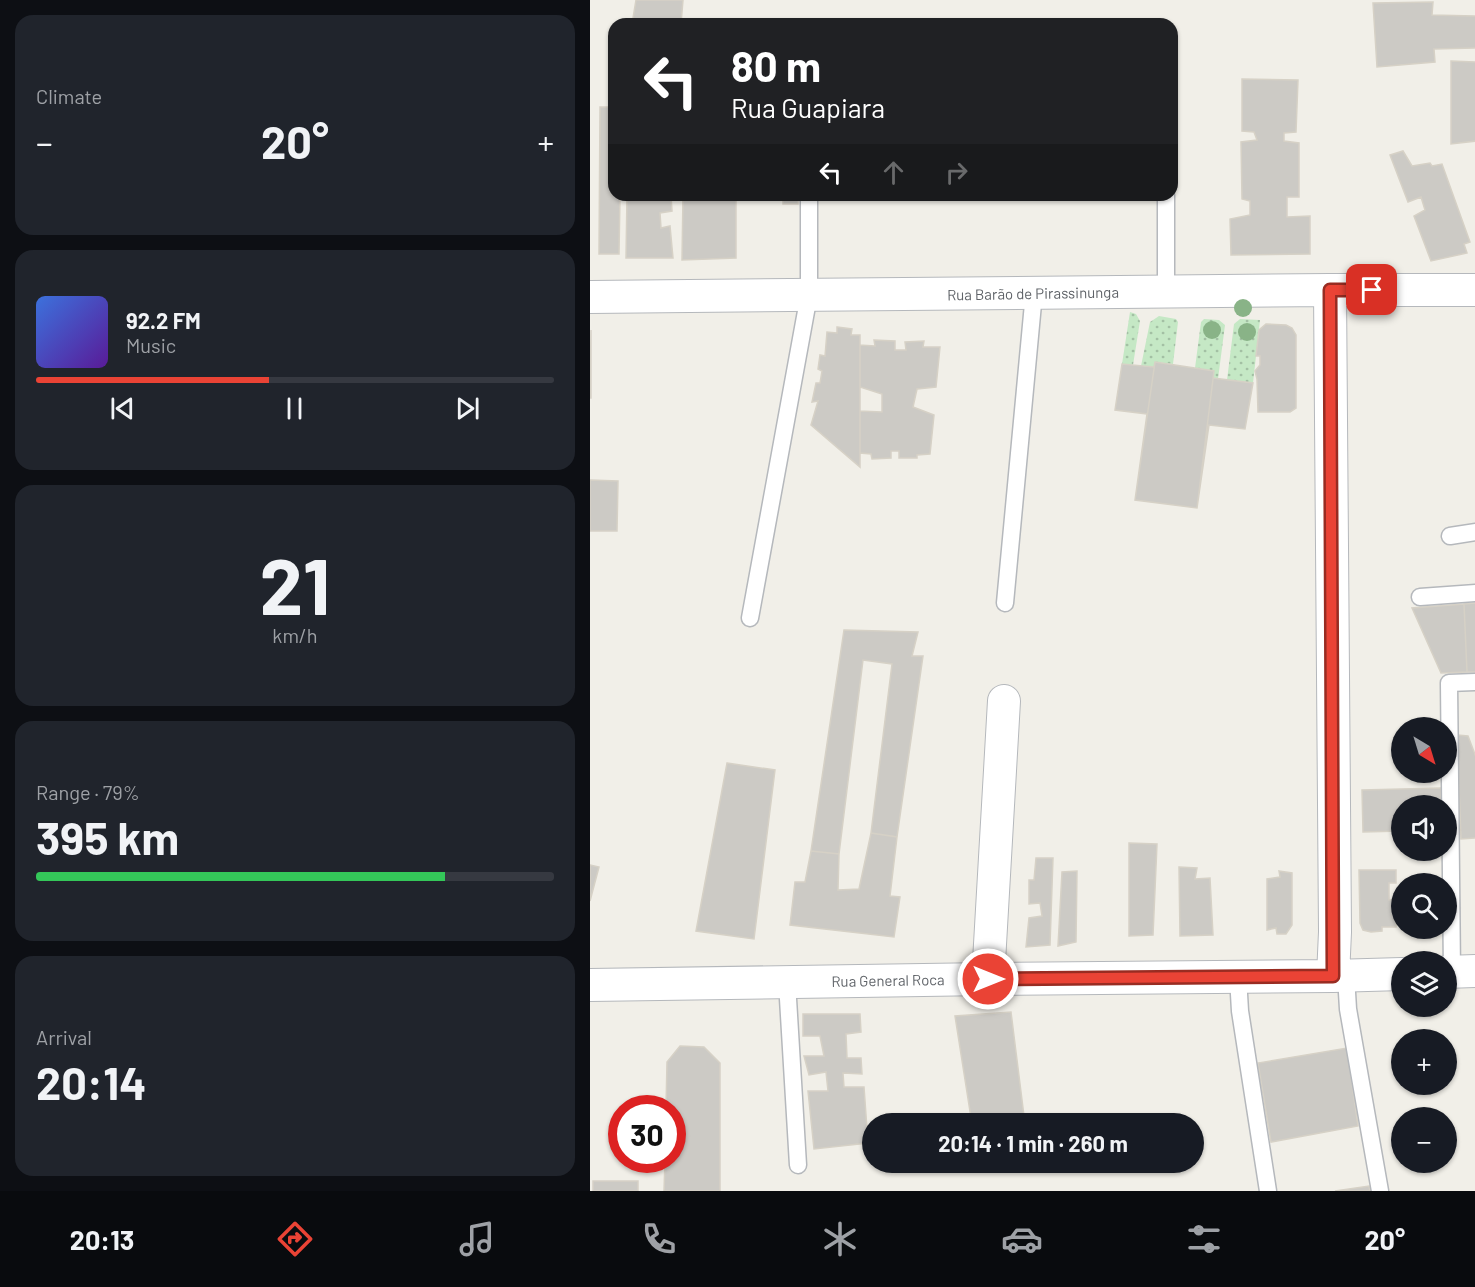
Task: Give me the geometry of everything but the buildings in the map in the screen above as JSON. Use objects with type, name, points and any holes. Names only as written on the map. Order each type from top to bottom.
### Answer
[{"type":"street","points":[[1330,290],[1340,976]]},
{"type":"street","name":"Rua Barão de Pirassinunga","points":[[590,297],[1475,290]]},
{"type":"street","points":[[988,979],[1004,701]]},
{"type":"street","name":"Rua General Roca","points":[[590,985],[1391,974]]},
{"type":"lane","points":[[750,618],[809,295],[809,201]]},
{"type":"lane","points":[[1166,201],[1166,291]]},
{"type":"lane","points":[[1005,603],[1034,293]]},
{"type":"lane","points":[[1450,536],[1475,532]]},
{"type":"lane","points":[[1420,597],[1475,593]]},
{"type":"lane","points":[[1458,971],[1449,683],[1475,682]]},
{"type":"lane","points":[[1340,976],[1349,1009],[1380,1191]]},
{"type":"lane","points":[[1238,977],[1240,1011],[1268,1191]]},
{"type":"lane","points":[[787,982],[798,1165]]},
{"type":"green space","points":[[1130,312],[1136,314],[1140,321],[1133,365],[1122,364]]},
{"type":"green space","points":[[1159,316],[1176,319],[1178,322],[1173,364],[1155,362],[1154,367],[1141,366],[1150,322]]},
{"type":"green space","points":[[1204,319],[1219,320],[1225,325],[1218,379],[1214,378],[1214,371],[1195,368],[1201,322]]},
{"type":"green space","points":[[1240,319],[1260,320],[1253,383],[1227,380],[1234,324]]},
{"type":"route","points":[[988,979],[1333,976],[1335,932],[1330,290],[1372,290]]}]
